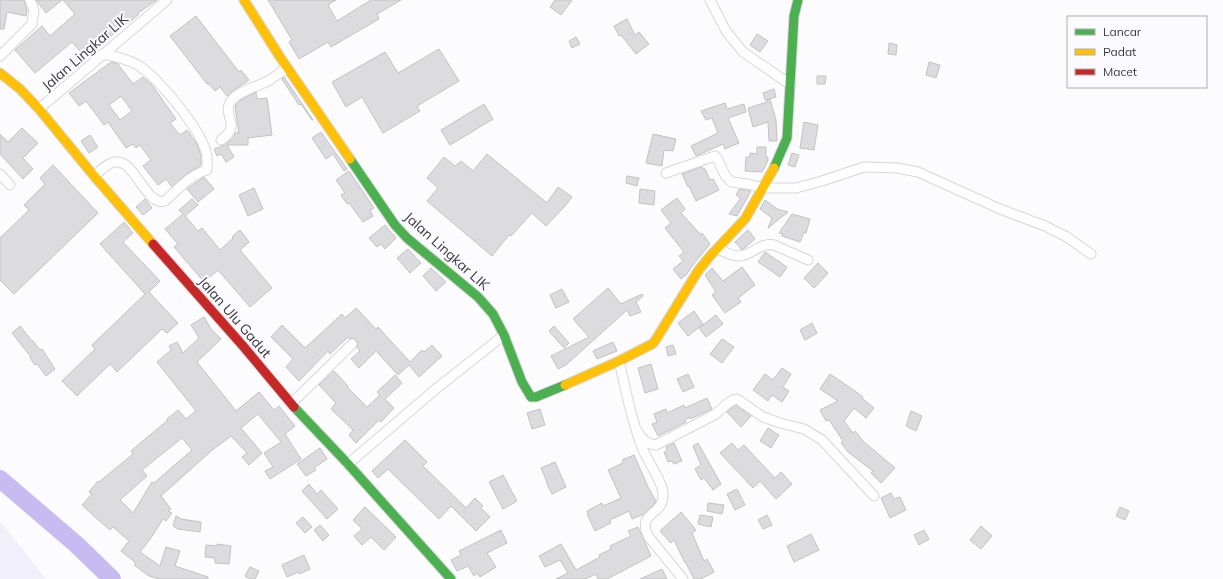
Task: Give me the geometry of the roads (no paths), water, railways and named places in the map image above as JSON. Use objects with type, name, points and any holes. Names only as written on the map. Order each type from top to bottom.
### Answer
[{"type":"street","points":[[0,56],[32,24],[34,10],[30,0]]},
{"type":"street","name":"Jalan Lingkar LIK","points":[[39,109],[167,0]]},
{"type":"street","name":"Jalan Lingkar LIK","points":[[244,0],[288,68],[395,225],[407,238],[478,297],[493,314],[504,334],[522,382],[531,397],[545,394],[619,361]]},
{"type":"street","points":[[710,0],[726,30],[743,52],[791,85]]},
{"type":"street","points":[[683,579],[648,536],[645,529],[645,523],[648,517],[659,508],[662,502],[663,494],[661,486],[642,448],[619,361],[648,347],[655,341],[698,271],[744,218],[772,171],[786,138],[791,85],[793,24],[798,0]]},
{"type":"street","points":[[94,176],[110,164],[117,162],[124,164],[138,178],[150,196],[161,202],[165,201],[190,179],[207,170],[206,152],[202,141],[190,122],[158,82],[137,65],[116,56],[102,54]]},
{"type":"street","points":[[221,140],[228,135],[231,127],[228,105],[231,100],[239,94],[268,81],[288,68]]},
{"type":"street","name":"Jalan Ulu Gadut","points":[[0,73],[20,88],[39,109],[94,176],[243,346],[290,404],[348,464],[451,579]]},
{"type":"street","points":[[666,173],[715,156],[731,182],[763,188],[796,188],[864,167],[897,168],[918,172],[1000,209],[1045,226],[1067,237],[1091,254]]},
{"type":"street","points":[[0,174],[10,186]]},
{"type":"street","points":[[718,249],[733,256],[741,256],[769,244],[808,260]]},
{"type":"street","points":[[348,464],[437,388],[504,334]]},
{"type":"street","points":[[290,404],[352,344]]},
{"type":"street","points":[[636,429],[645,441],[650,445],[656,445],[714,415],[730,401],[737,399],[763,417],[780,424],[804,429],[822,440],[874,496]]},
{"type":"waterway","points":[[0,479],[77,545],[112,579]]}]
